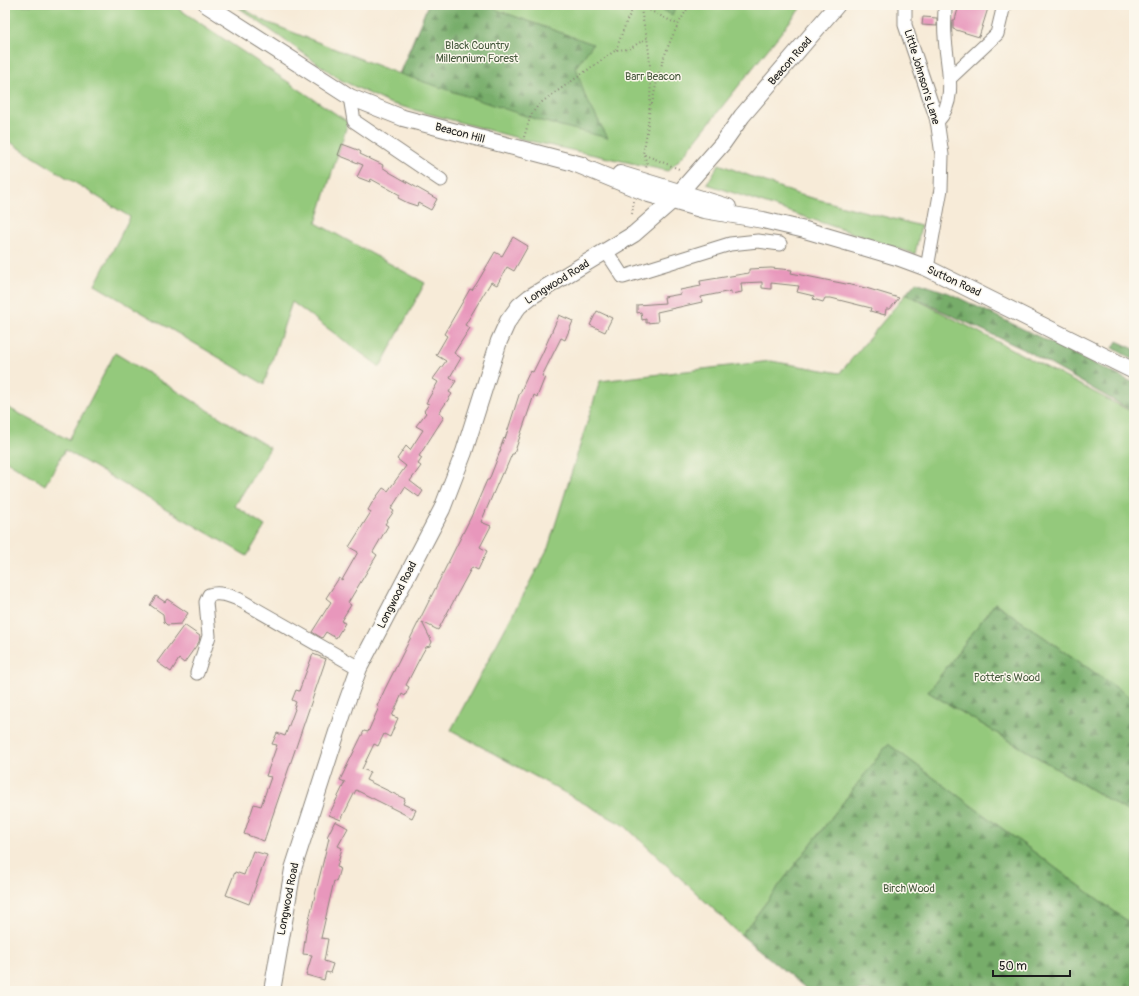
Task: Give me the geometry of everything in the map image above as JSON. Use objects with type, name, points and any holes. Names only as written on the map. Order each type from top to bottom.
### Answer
[{"type":"main road","name":"Beacon Hill","points":[[207,5],[350,97],[403,118],[520,150],[637,178],[670,194]]},
{"type":"main road","name":"Beacon Road","points":[[670,194],[723,142],[742,116],[837,5]]},
{"type":"main road","name":"Sutton Road","points":[[670,194],[889,255],[927,268],[1134,371]]},
{"type":"main road","name":"Longwood Road","points":[[272,991],[293,869],[330,750],[359,668],[442,509],[464,452],[499,341],[508,321],[519,306],[530,297],[634,234],[670,194]]},
{"type":"street","name":"Little Johnson's Lane","points":[[905,5],[905,26],[937,122],[942,155],[941,188],[927,268]]},
{"type":"street","points":[[937,122],[942,117],[946,107],[950,78],[945,37],[945,5]]},
{"type":"street","points":[[950,78],[997,34],[1004,5]]},
{"type":"street","points":[[350,97],[354,121],[441,180]]},
{"type":"street","points":[[606,251],[623,277],[730,244],[758,241],[780,244]]},
{"type":"street","points":[[197,673],[208,636],[206,602],[209,595],[215,593],[225,594],[238,599],[359,668]]},
{"type":"path","points":[[616,50],[627,20],[635,5]]},
{"type":"path","points":[[645,170],[647,163],[643,154],[660,67],[677,24],[690,5]]},
{"type":"path","points":[[640,6],[677,24]]},
{"type":"path","points":[[640,6],[647,38],[651,76],[651,109]]},
{"type":"path","points":[[520,150],[531,115],[539,104],[616,50],[629,49],[647,38]]},
{"type":"path","points":[[643,154],[679,169]]},
{"type":"path","points":[[632,214],[632,205],[635,198]]},
{"type":"green space","points":[[5,5],[173,5],[348,122],[316,223],[425,283],[380,367],[292,302],[264,384],[95,285],[130,217],[5,139]]},
{"type":"green space","name":"Barr Beacon","points":[[235,5],[238,5],[264,21],[399,74],[428,5],[803,5],[682,157],[668,171],[525,140],[389,103],[341,80]]},
{"type":"green space","name":"Black Country Millennium Forest","points":[[428,5],[494,5],[497,10],[593,44],[576,67],[585,96],[608,138],[541,121],[400,74]]},
{"type":"green space","points":[[653,5],[677,5],[672,15]]},
{"type":"green space","points":[[719,164],[797,194],[921,226],[915,254],[707,184]]},
{"type":"green space","points":[[916,282],[949,293],[1134,383],[1134,412],[1025,350],[906,294]]},
{"type":"green space","points":[[906,294],[1134,413],[1134,700],[995,603],[928,692],[1134,815],[1134,926],[888,744],[741,935],[625,826],[451,730],[548,548],[600,381],[771,361],[840,373]]},
{"type":"green space","points":[[1117,341],[1134,349],[1134,360],[1113,348]]},
{"type":"green space","points":[[115,353],[270,448],[235,506],[265,526],[247,556],[65,450],[45,485],[5,460],[5,406],[69,440]]},
{"type":"green space","name":"Potter's Wood","points":[[995,603],[1134,700],[1134,815],[928,692]]},
{"type":"green space","name":"Birch Wood","points":[[888,744],[1134,926],[1134,991],[809,991],[741,935]]},
{"type":"building","points":[[959,5],[989,5],[979,37],[953,29],[953,20],[955,20]]},
{"type":"building","points":[[923,17],[937,18],[937,26],[922,25]]},
{"type":"building","points":[[342,144],[358,150],[361,152],[360,154],[383,165],[382,167],[391,173],[437,199],[431,210],[418,203],[417,206],[398,198],[400,195],[371,179],[370,182],[357,177],[363,165],[338,155]]},
{"type":"building","points":[[513,237],[528,246],[514,271],[507,267],[497,285],[491,282],[465,325],[470,328],[454,353],[461,358],[450,377],[456,381],[449,392],[452,394],[439,413],[444,417],[419,456],[422,458],[418,464],[421,466],[410,481],[423,491],[419,497],[405,487],[391,509],[394,511],[385,524],[388,526],[373,552],[377,555],[348,603],[351,605],[341,621],[345,623],[336,638],[326,632],[322,638],[312,632],[331,602],[326,598],[339,578],[342,580],[358,552],[349,547],[371,512],[368,510],[372,503],[383,488],[388,491],[406,466],[397,459],[406,446],[410,450],[423,430],[416,426],[426,413],[424,411],[429,404],[426,403],[438,382],[433,379],[446,361],[436,355],[447,336],[444,334],[470,289],[472,290],[477,283],[495,252],[502,256]]},
{"type":"building","points":[[771,268],[792,270],[791,273],[866,288],[899,298],[890,309],[886,309],[885,315],[870,311],[871,308],[831,298],[825,298],[823,302],[813,299],[814,296],[797,292],[799,286],[771,283],[771,289],[762,288],[762,282],[741,283],[742,292],[731,294],[731,291],[701,297],[702,302],[657,312],[658,322],[646,323],[646,319],[642,320],[641,312],[637,313],[637,305],[665,303],[664,297],[681,294],[680,290],[701,286],[700,281],[749,273],[749,269]]},
{"type":"building","points":[[597,311],[612,318],[605,332],[590,325]]},
{"type":"building","points":[[559,315],[573,321],[565,340],[561,338],[542,376],[545,377],[537,397],[534,395],[514,454],[512,454],[504,473],[502,473],[481,522],[491,526],[480,547],[487,551],[478,570],[472,567],[438,630],[422,622],[432,642],[430,646],[426,647],[422,654],[406,685],[409,687],[405,696],[402,694],[392,716],[398,718],[390,737],[384,734],[378,746],[374,744],[362,769],[370,772],[366,780],[405,799],[403,804],[416,810],[412,818],[356,790],[341,820],[329,815],[345,782],[340,780],[364,731],[368,732],[385,689],[471,517],[487,480],[489,480],[504,438],[505,439],[519,395],[530,371],[533,372],[542,354]]},
{"type":"building","points":[[156,596],[165,602],[167,599],[188,613],[181,624],[167,625],[164,622],[163,614],[150,605]]},
{"type":"building","points":[[184,625],[200,636],[199,642],[184,663],[179,659],[171,672],[157,662]]},
{"type":"building","points":[[313,654],[326,659],[264,841],[244,834],[254,804],[261,806],[271,777],[266,776],[277,745],[272,744],[277,733],[285,736],[295,709],[296,702],[292,700],[296,690],[299,691]]},
{"type":"building","points":[[335,821],[348,828],[338,846],[342,848],[337,867],[340,868],[336,882],[334,881],[321,938],[328,939],[324,961],[333,964],[330,973],[326,972],[324,980],[306,975],[312,955],[303,954],[306,932],[329,838],[327,837]]},
{"type":"building","points":[[253,851],[267,855],[249,904],[226,895],[235,872],[244,875]]}]
